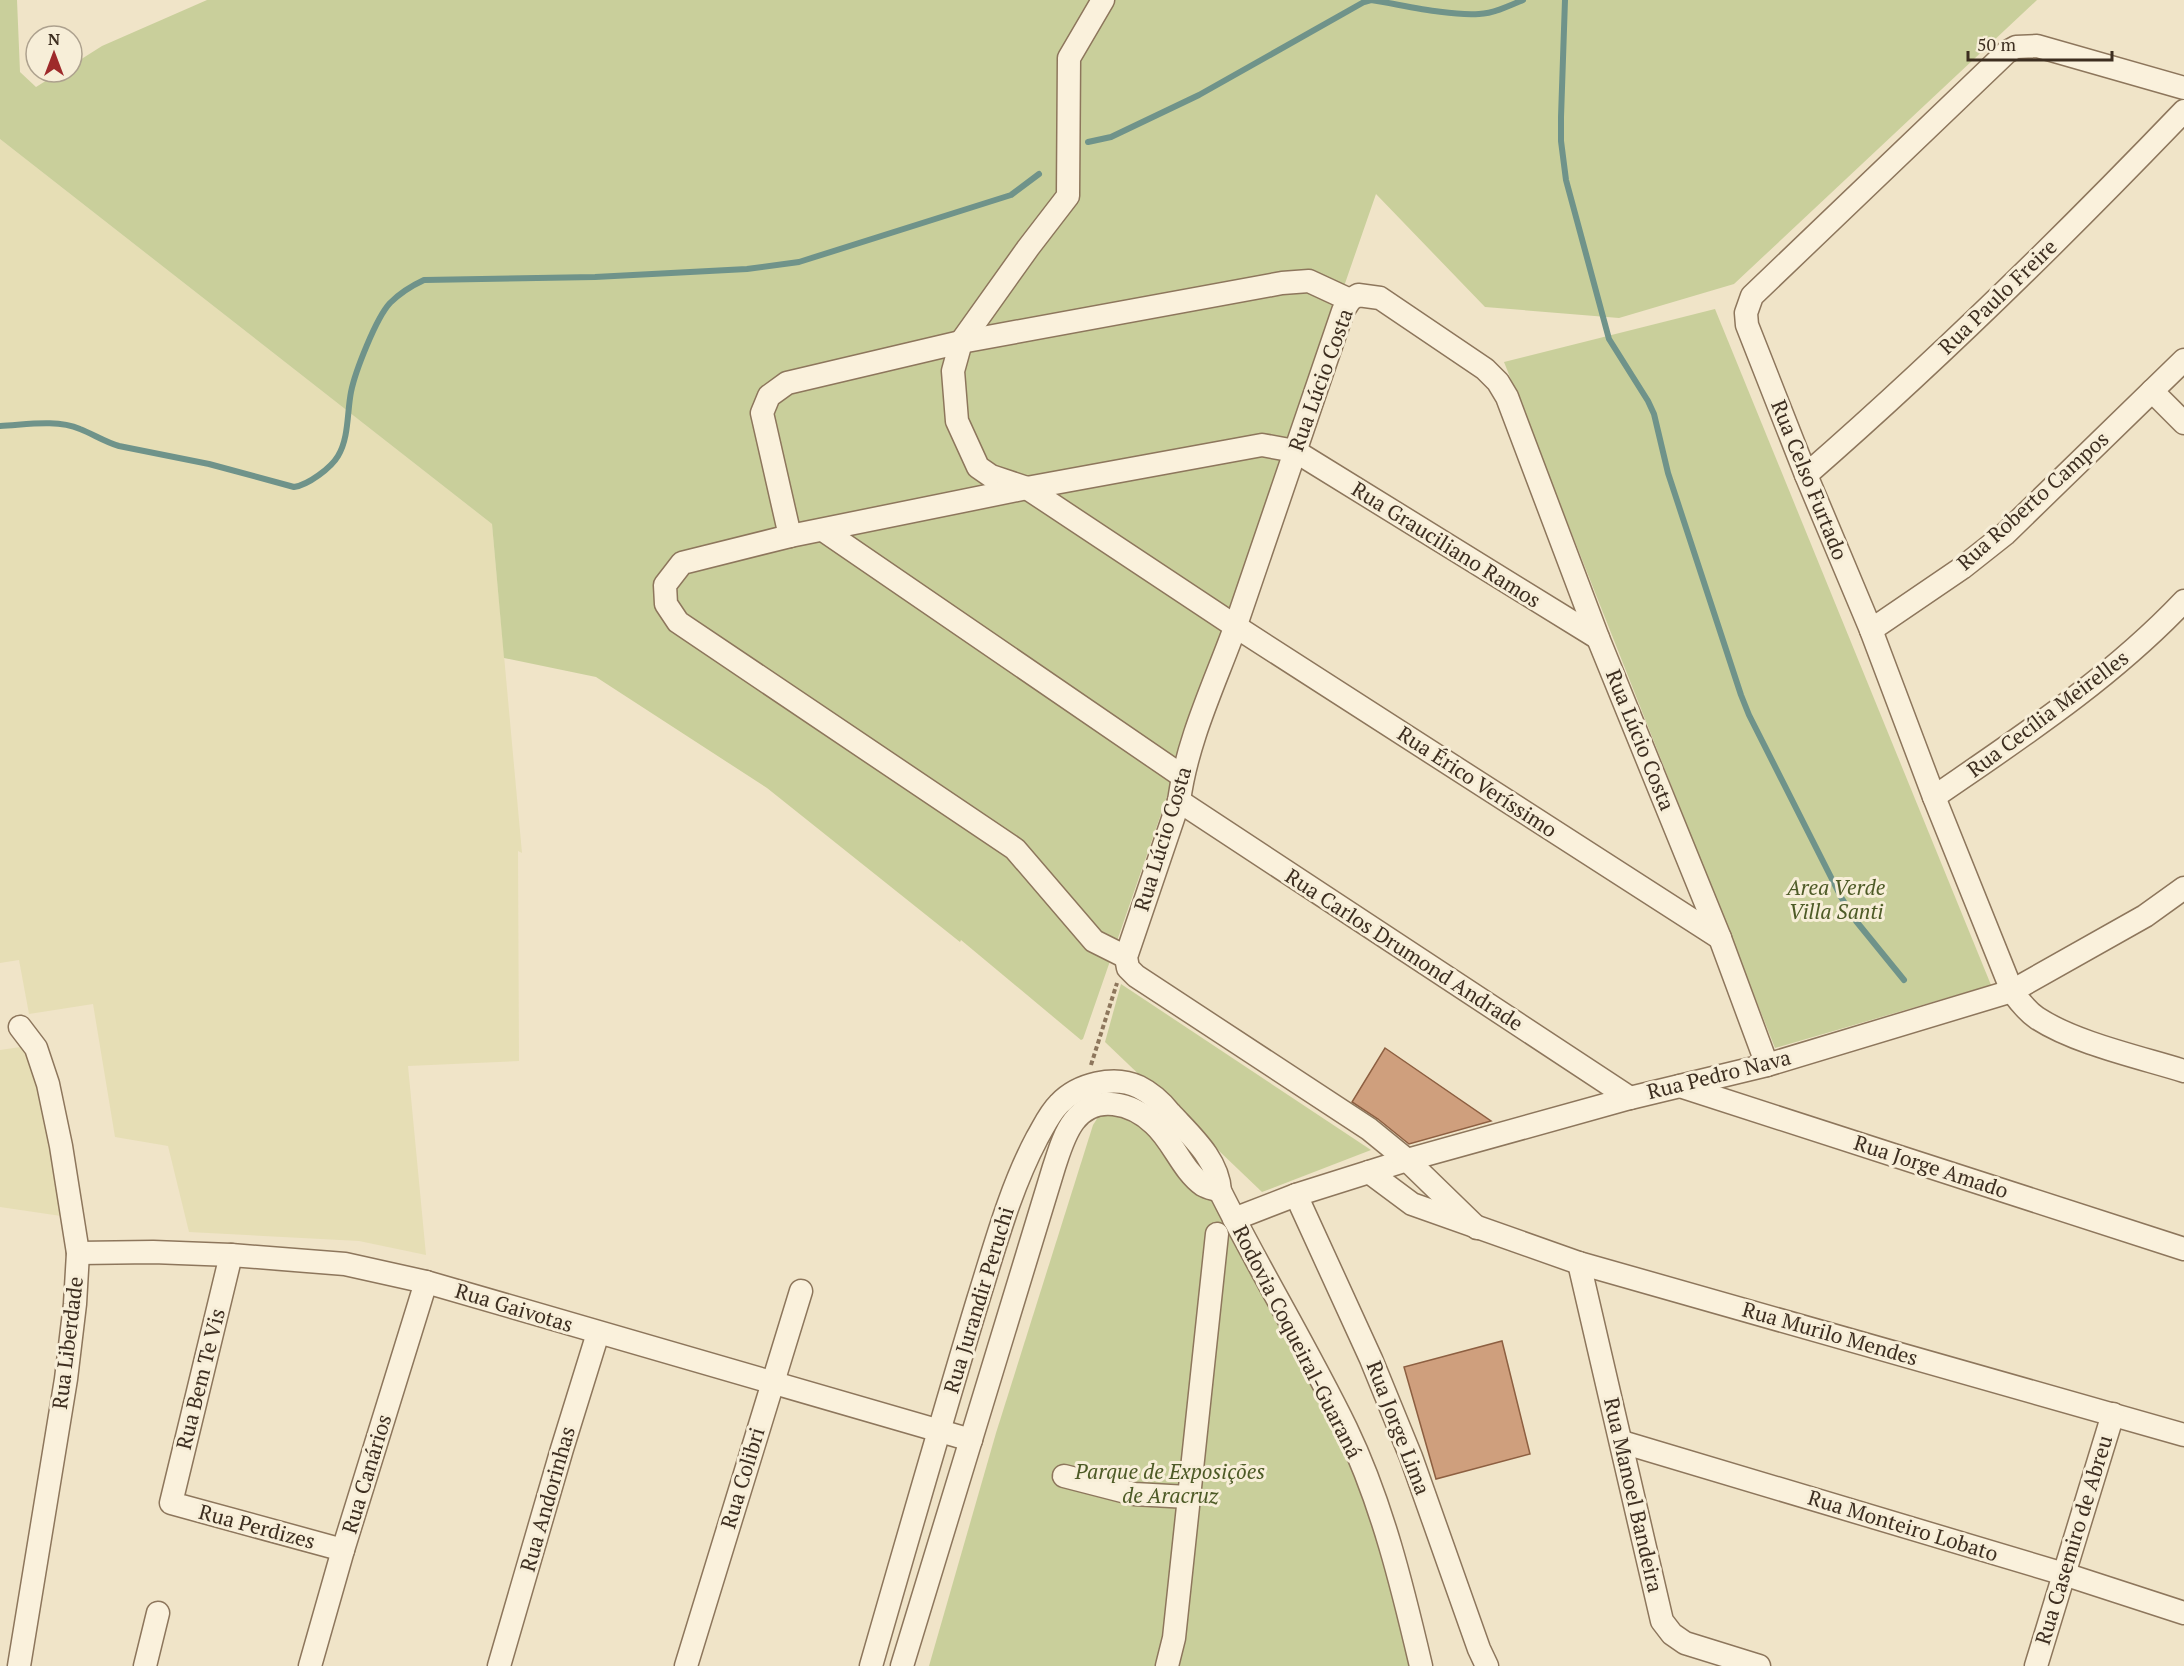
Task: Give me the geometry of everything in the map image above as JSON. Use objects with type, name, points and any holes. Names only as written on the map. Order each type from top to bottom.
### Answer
[{"type":"street","points":[[1027,488],[991,476],[978,467],[957,421],[953,371],[961,342],[1068,196],[1069,58],[1104,0]]},
{"type":"street","name":"Rua Celso Furtado","points":[[2184,88],[2037,46],[2016,47],[2007,52],[1752,296],[1747,305],[1747,325],[1806,475],[1871,630],[1934,797],[2012,991],[2022,1005],[2036,1017],[2058,1030],[2184,1071]]},
{"type":"street","name":"Rua Paulo Freire","points":[[1806,475],[1887,405],[2109,189],[2184,111]]},
{"type":"street","points":[[790,536],[762,412],[769,396],[787,383],[961,342],[1282,283],[1309,281],[1350,300]]},
{"type":"street","name":"Rua Lúcio Costa","points":[[1126,957],[1179,801],[1182,776],[1197,730],[1343,311],[1350,300],[1358,295],[1380,298],[1485,369],[1498,382],[1513,411],[1598,638],[1720,938],[1767,1065]]},
{"type":"street","name":"Rua Roberto Campos","points":[[1871,630],[1962,568],[2005,534],[2184,360]]},
{"type":"street","points":[[2152,392],[2184,423]]},
{"type":"street","points":[[1295,451],[1262,445],[1027,488],[790,536],[682,563],[664,585],[666,604],[678,622],[1015,849],[1094,941],[1126,957],[1128,968],[1136,976],[1369,1129],[1407,1160]]},
{"type":"street","name":"Rua Grauciliano Ramos","points":[[1295,451],[1598,638]]},
{"type":"street","name":"Rua Érico Veríssimo","points":[[1027,488],[1235,626],[1720,938]]},
{"type":"street","points":[[823,530],[1182,776]]},
{"type":"street","name":"Rua Cecília Meirelles","points":[[1934,797],[2058,711],[2110,671],[2184,601]]},
{"type":"street","name":"Rua Carlos Drumond Andrade","points":[[1179,801],[1630,1098]]},
{"type":"street","name":"Rua Pedro Nava","points":[[1225,1226],[1296,1195],[1407,1160],[1630,1098],[1767,1065],[2012,991],[2145,916],[2184,888]]},
{"type":"street","name":"Rua Liberdade","points":[[19,1666],[66,1379],[75,1304],[78,1253],[61,1146],[48,1084],[36,1048],[20,1027]]},
{"type":"street","name":"Rua Jurandir Peruchi","points":[[871,1666],[938,1432],[1013,1191],[1051,1112],[1061,1102],[1083,1088],[1105,1083],[1119,1083],[1141,1088],[1167,1110],[1189,1150]]},
{"type":"street","name":"Rua Jorge Amado","points":[[1679,1086],[2184,1249]]},
{"type":"street","name":"Rua Jurandir Peruchi","points":[[902,1666],[1066,1134],[1081,1112],[1092,1106],[1110,1103],[1143,1115],[1189,1150]]},
{"type":"street","name":"Rodovia Coqueiral-Guaraná","points":[[1189,1150],[1216,1168],[1225,1226],[1347,1430],[1382,1519],[1399,1571],[1421,1666]]},
{"type":"street","name":"Rua Murilo Mendes","points":[[1407,1160],[1477,1227]]},
{"type":"street","name":"Rua Murilo Mendes","points":[[1369,1172],[1412,1204],[1579,1263],[2184,1435]]},
{"type":"street","name":"Rua Jorge Lima","points":[[1296,1195],[1371,1359],[1406,1446],[1487,1666]]},
{"type":"street","points":[[1167,1666],[1174,1638],[1188,1497],[1225,1226]]},
{"type":"street","name":"Rua Gaivotas","points":[[78,1253],[153,1252],[231,1255],[345,1264],[426,1282],[971,1440]]},
{"type":"street","name":"Rua Bem Te Vis","points":[[171,1503],[231,1255]]},
{"type":"street","name":"Rua Manoel Bandeira","points":[[1579,1263],[1662,1621],[1672,1634],[1685,1643],[1759,1666]]},
{"type":"street","name":"Rua Canários","points":[[310,1666],[343,1550],[426,1282]]},
{"type":"street","name":"Rua Colibri","points":[[686,1666],[801,1291]]},
{"type":"street","name":"Rua Andorinhas","points":[[499,1666],[598,1333]]},
{"type":"street","name":"Rua Casemiro de Abreu","points":[[2036,1666],[2113,1414]]},
{"type":"street","name":"Rua Monteiro Lobato","points":[[1622,1442],[2064,1574],[2184,1613]]},
{"type":"street","points":[[1064,1476],[1134,1494],[1188,1497]]},
{"type":"street","name":"Rua Perdizes","points":[[171,1503],[343,1550]]},
{"type":"street","points":[[145,1666],[158,1613]]},
{"type":"path","points":[[1083,1088],[1126,957]]},
{"type":"shaded area","points":[[0,139],[492,524],[522,853],[518,851],[519,1061],[408,1066],[426,1255],[359,1241],[189,1232],[168,1146],[115,1137],[93,1004],[29,1014],[19,960],[0,963]]},
{"type":"shaded area","points":[[34,1045],[61,1216],[0,1207],[0,1050]]},
{"type":"green space","points":[[0,0],[17,0],[20,72],[24,76],[24,84],[33,84],[36,87],[41,84],[84,84],[84,57],[102,46],[207,0],[2037,0],[1734,284],[1619,318],[1485,307],[1376,194],[1081,1040],[961,940],[960,942],[767,788],[596,677],[504,658],[492,524],[0,139]]},
{"type":"green space","name":"Area Verde Villa Santi","points":[[1715,309],[1991,985],[1775,1048],[1504,362]]},
{"type":"green space","points":[[1121,984],[1371,1150],[1262,1192],[1105,1042]]},
{"type":"green space","name":"Parque de Exposições de Aracruz","points":[[1127,1104],[1227,1210],[1347,1432],[1416,1666],[929,1666],[996,1433],[1093,1125],[1102,1111]]},
{"type":"building","points":[[1385,1048],[1491,1121],[1409,1144],[1352,1102]]},
{"type":"building","points":[[1502,1341],[1530,1454],[1436,1479],[1404,1367]]},
{"type":"waterway","points":[[1088,142],[1111,137],[1199,95],[1364,2],[1371,0],[1440,12],[1479,14],[1501,9],[1523,0]]},
{"type":"waterway","points":[[1565,0],[1561,141],[1566,180],[1609,339],[1654,414],[1668,473],[1749,715],[1841,897],[1856,921],[1904,980]]},
{"type":"waterway","points":[[0,426],[61,424],[85,431],[119,446],[209,464],[294,487],[300,486],[330,466],[342,449],[353,383],[361,359],[384,310],[398,296],[424,280],[595,277],[747,269],[799,262],[1011,195],[1039,174]]}]
